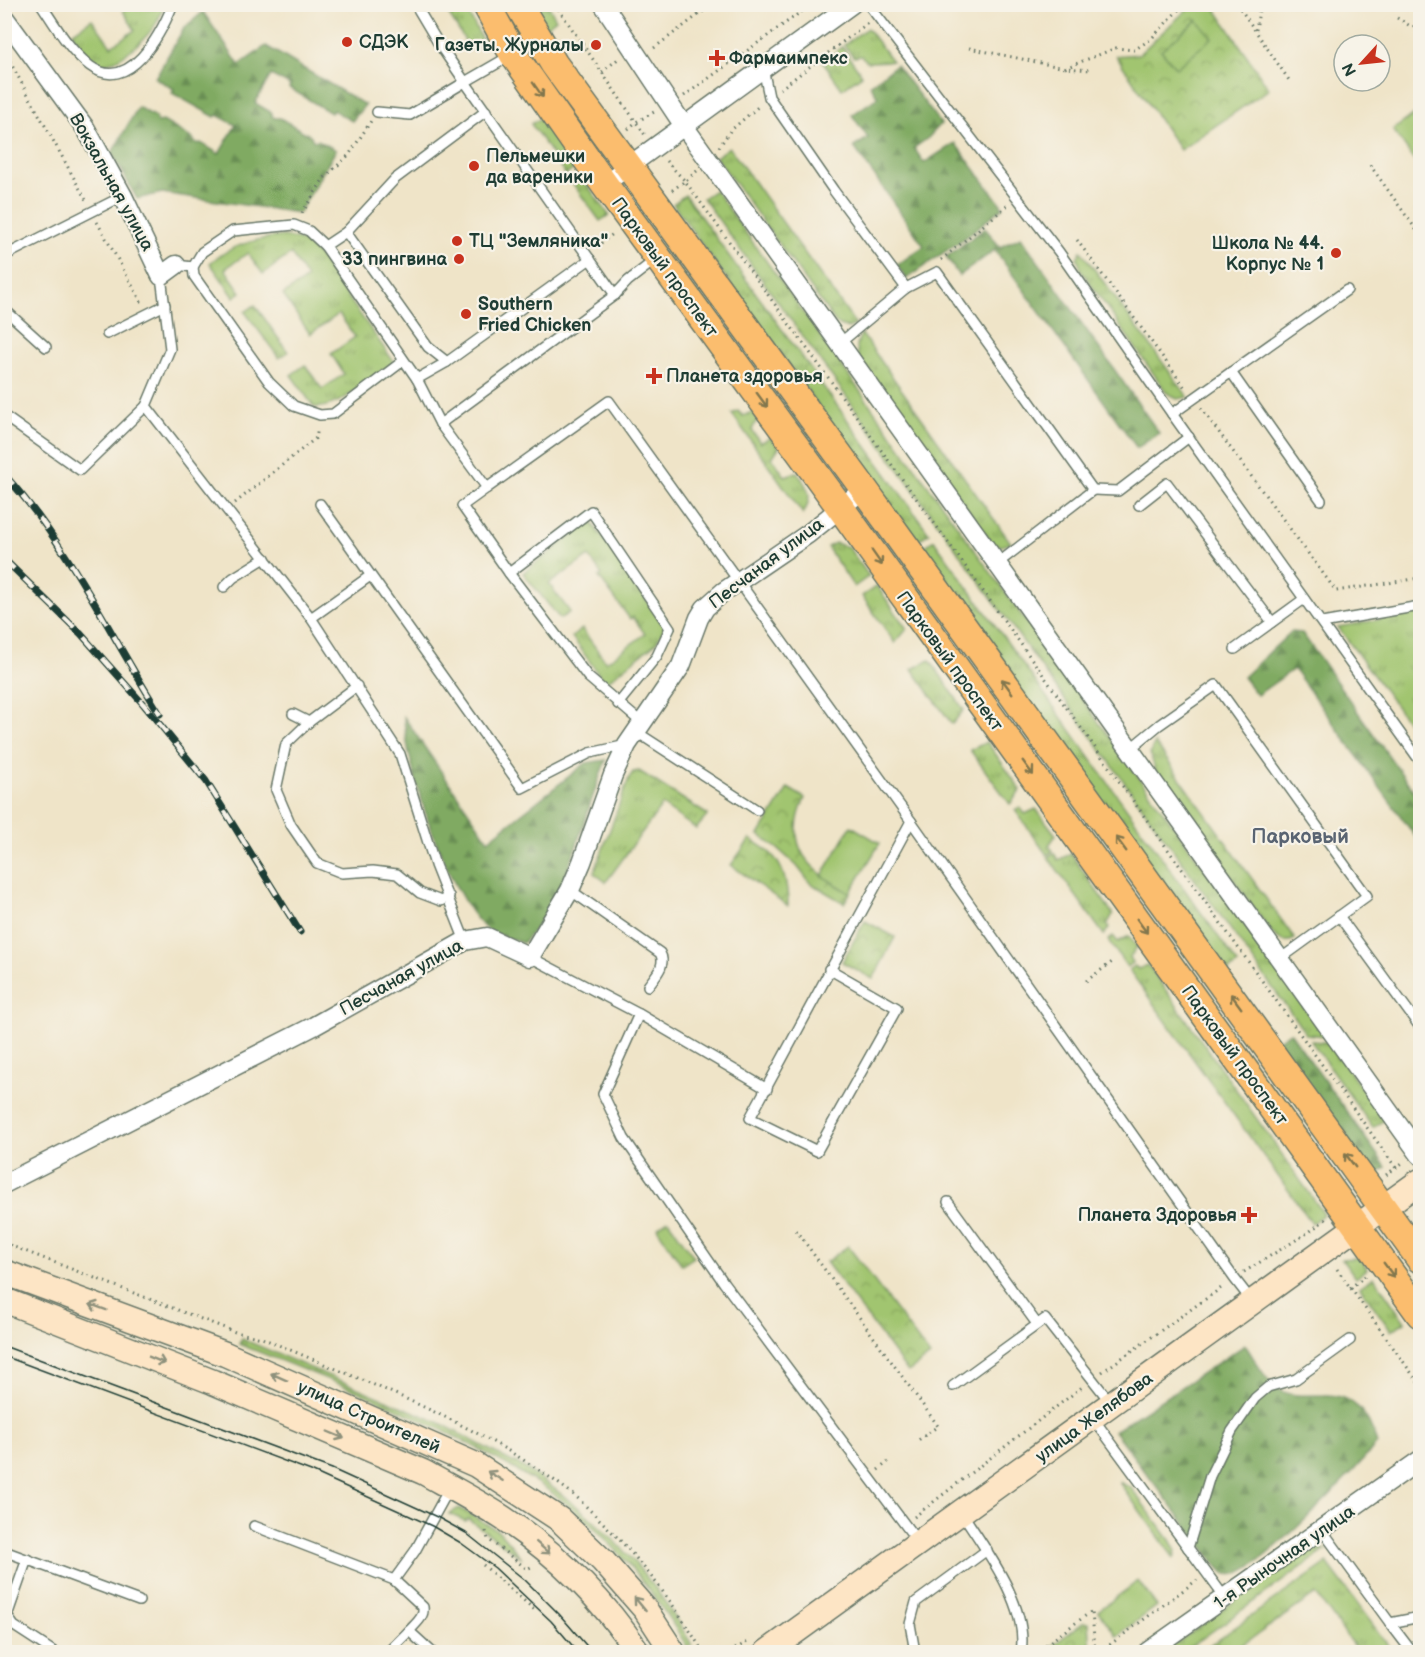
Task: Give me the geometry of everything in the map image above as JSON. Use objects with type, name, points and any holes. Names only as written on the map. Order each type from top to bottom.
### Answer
[{"type":"main road","name":"Парковый проспект","points":[[486,4],[513,54],[604,184],[840,507],[1420,1314]]},
{"type":"main road","name":"Парковый проспект","points":[[518,4],[554,64],[1420,1259]]},
{"type":"main road","name":"улица Желябова","points":[[767,1653],[1420,1181]]},
{"type":"main road","name":"улица Строителей","points":[[4,1272],[225,1354],[476,1465],[559,1519],[603,1561],[645,1610],[673,1653]]},
{"type":"main road","name":"улица Строителей","points":[[4,1300],[213,1382],[423,1472],[450,1486],[502,1517],[538,1544],[581,1582],[621,1628],[638,1653]]},
{"type":"street","points":[[603,4],[684,126],[1420,1155]]},
{"type":"street","points":[[604,184],[852,4]]},
{"type":"street","name":"Вокзальная улица","points":[[5,19],[86,129],[123,196],[177,269]]},
{"type":"street","name":"Песчаная улица","points":[[4,1184],[314,1026],[465,941],[487,937],[530,957],[570,890],[613,775],[634,733],[681,666],[705,608],[808,534],[864,489]]},
{"type":"street","name":"1-я Рыночная улица","points":[[1147,1653],[1420,1460]]},
{"type":"lane","points":[[41,4],[74,51],[89,65],[108,74],[117,73],[128,67],[148,50],[166,21],[173,4]]},
{"type":"lane","points":[[415,4],[465,82],[615,294]]},
{"type":"lane","points":[[868,4],[1059,252],[1420,761]]},
{"type":"lane","points":[[376,112],[410,115],[513,54]]},
{"type":"lane","points":[[764,69],[769,97],[906,288]]},
{"type":"lane","points":[[324,246],[346,232],[395,179],[486,111]]},
{"type":"lane","points":[[4,256],[123,196]]},
{"type":"lane","points":[[4,416],[80,470],[146,406],[170,349],[165,305],[177,269],[234,231],[294,225],[309,231],[324,246],[417,379],[440,424],[487,488]]},
{"type":"lane","points":[[346,232],[428,347],[447,362]]},
{"type":"lane","points":[[440,424],[615,294],[657,258]]},
{"type":"lane","points":[[417,379],[447,362],[590,259]]},
{"type":"lane","points":[[177,269],[194,276],[269,382],[294,406],[320,415],[333,414],[403,361]]},
{"type":"lane","points":[[840,343],[906,288],[937,272],[1093,490]]},
{"type":"lane","points":[[1172,414],[1347,290]]},
{"type":"lane","points":[[107,334],[165,305]]},
{"type":"lane","points":[[4,309],[46,347]]},
{"type":"lane","points":[[1231,372],[1321,500]]},
{"type":"lane","points":[[757,810],[634,733],[618,704],[588,676],[509,573],[462,506],[609,401],[740,581],[1253,1302]]},
{"type":"lane","points":[[146,406],[312,618],[400,754],[435,864],[465,941]]},
{"type":"lane","points":[[998,563],[1093,490],[1118,491],[1189,437]]},
{"type":"lane","points":[[1139,505],[1167,483],[1272,622]]},
{"type":"lane","points":[[320,504],[522,788],[634,733]]},
{"type":"lane","points":[[509,573],[591,511],[670,628],[657,656],[618,704]]},
{"type":"lane","points":[[224,587],[233,578],[265,558]]},
{"type":"lane","points":[[312,618],[370,576]]},
{"type":"lane","points":[[1235,649],[1304,599]]},
{"type":"lane","points":[[1322,623],[1420,606]]},
{"type":"lane","points":[[1130,749],[1216,685],[1367,896],[1280,958]]},
{"type":"lane","points":[[357,686],[309,722],[286,744],[276,790],[291,825],[317,863],[342,873],[397,874],[420,893],[441,901],[449,896]]},
{"type":"lane","points":[[293,714],[309,722]]},
{"type":"lane","points":[[829,969],[897,1008],[817,1151],[750,1118],[829,969],[911,821]]},
{"type":"lane","points":[[570,890],[660,953],[663,964],[648,986]]},
{"type":"lane","points":[[1340,916],[1420,1027]]},
{"type":"lane","points":[[530,957],[639,1014],[767,1089]]},
{"type":"lane","points":[[639,1014],[603,1094],[624,1138],[724,1283],[918,1542]]},
{"type":"lane","points":[[948,1202],[1037,1324]]},
{"type":"lane","points":[[953,1386],[1045,1319],[1112,1403]]},
{"type":"lane","points":[[1188,1548],[1210,1476],[1232,1431],[1255,1398],[1268,1387],[1296,1379],[1350,1340]]},
{"type":"lane","points":[[1093,1418],[1225,1598]]},
{"type":"lane","points":[[394,1580],[415,1551],[450,1486]]},
{"type":"lane","points":[[963,1513],[1004,1582],[1020,1620],[1021,1653]]},
{"type":"lane","points":[[254,1526],[394,1580],[423,1607],[422,1617],[388,1653]]},
{"type":"lane","points":[[1322,1530],[1412,1653]]},
{"type":"lane","points":[[4,1551],[139,1601]]},
{"type":"lane","points":[[915,1653],[910,1624],[916,1602],[987,1551]]},
{"type":"lane","points":[[27,1559],[7,1616],[14,1626],[54,1652]]},
{"type":"lane","points":[[1390,1623],[1420,1617]]},
{"type":"lane","points":[[409,1631],[432,1653]]},
{"type":"path","points":[[555,4],[636,122],[699,86],[812,4]]},
{"type":"path","points":[[602,72],[617,59],[639,58],[713,4]]},
{"type":"path","points":[[1065,68],[1116,48],[1134,50],[1151,39],[1184,4]]},
{"type":"path","points":[[1237,4],[1291,83]]},
{"type":"path","points":[[1256,31],[1259,5]]},
{"type":"path","points":[[877,16],[769,97],[730,131],[710,160],[685,181],[940,531],[1396,1168]]},
{"type":"path","points":[[1397,18],[1412,27],[1420,25]]},
{"type":"path","points":[[969,48],[1065,68],[1091,70]]},
{"type":"path","points":[[4,51],[147,314]]},
{"type":"path","points":[[294,225],[324,178],[350,156],[376,112]]},
{"type":"path","points":[[1370,165],[1420,235]]},
{"type":"path","points":[[937,272],[933,266],[1017,198]]},
{"type":"path","points":[[1077,240],[1336,591],[1420,578]]},
{"type":"path","points":[[227,509],[316,438],[320,415]]},
{"type":"path","points":[[1086,981],[1115,960]]},
{"type":"path","points":[[1309,1232],[1326,1219]]},
{"type":"path","points":[[796,1230],[938,1426],[917,1441]]},
{"type":"path","points":[[1337,1269],[1420,1385]]},
{"type":"path","points":[[1350,1288],[1368,1274]]},
{"type":"path","points":[[488,1539],[527,1569],[533,1566]]},
{"type":"path","points":[[483,1565],[537,1611]]},
{"type":"path","points":[[1100,1653],[1207,1573]]},
{"type":"path","points":[[1036,1653],[1092,1611],[1095,1653]]},
{"type":"green space","points":[[132,5],[164,5],[153,28],[130,51],[112,62],[103,64],[92,61],[72,33],[92,19],[111,46],[135,30],[123,11]]},
{"type":"green space","points":[[443,5],[464,5],[484,43],[471,50]]},
{"type":"green space","points":[[533,5],[548,5],[556,19],[546,27]]},
{"type":"green space","points":[[1192,5],[1213,5],[1269,89],[1180,150],[1116,56],[1139,54]]},
{"type":"green space","points":[[203,12],[239,65],[266,46],[365,105],[352,121],[333,110],[331,113],[271,75],[255,103],[272,113],[275,118],[280,118],[311,136],[313,141],[318,140],[336,150],[299,213],[162,193],[137,199],[112,153],[138,107],[155,117],[157,122],[163,121],[193,139],[196,144],[201,143],[219,154],[236,125],[217,115],[215,117],[172,93],[174,89],[155,78],[184,28]]},
{"type":"green space","points":[[1197,20],[1212,38],[1176,68],[1161,50]]},
{"type":"green space","points":[[867,28],[892,61],[868,62],[861,56],[854,57],[844,45]]},
{"type":"green space","points":[[842,47],[862,75],[842,89],[823,62]]},
{"type":"green space","points":[[896,65],[941,124],[928,138],[914,148],[924,163],[955,143],[1003,207],[966,237],[906,279],[897,265],[924,246],[854,147],[868,138],[852,115],[878,97],[870,85]]},
{"type":"green space","points":[[1420,110],[1420,168],[1393,130]]},
{"type":"green space","points":[[541,118],[575,168],[566,175],[531,124]]},
{"type":"green space","points":[[729,147],[856,325],[848,328],[837,324],[716,157]]},
{"type":"green space","points":[[582,178],[609,215],[600,221],[573,184]]},
{"type":"green space","points":[[715,190],[1325,1036],[1306,1034],[703,198]]},
{"type":"green space","points":[[685,195],[929,533],[916,542],[673,204]]},
{"type":"green space","points":[[985,228],[1000,247],[1021,237],[1159,433],[1137,448],[995,250],[959,276],[946,257]]},
{"type":"green space","points":[[283,236],[300,240],[316,252],[394,362],[345,398],[323,407],[314,407],[291,375],[305,365],[322,389],[344,374],[331,354],[355,337],[339,314],[310,334],[283,295],[307,278],[291,254],[263,274],[248,253],[225,269],[241,292],[234,297],[210,263],[244,244]]},
{"type":"green space","points":[[1081,251],[1188,397],[1177,399],[1167,393],[1082,272],[1077,258]]},
{"type":"green space","points":[[255,305],[288,352],[279,358],[245,312]]},
{"type":"green space","points":[[861,333],[1011,543],[1002,546],[993,544],[858,357],[857,345]]},
{"type":"green space","points":[[738,411],[743,416],[754,411],[757,420],[752,430],[760,443],[771,437],[779,447],[772,458],[785,476],[797,472],[804,482],[809,497],[803,514],[732,414]]},
{"type":"green space","points":[[591,521],[665,626],[656,643],[605,683],[572,637],[582,629],[606,662],[645,634],[633,617],[630,619],[599,577],[602,575],[589,556],[549,584],[570,612],[560,619],[523,573]]},
{"type":"green space","points":[[934,540],[1238,964],[1224,974],[920,550]]},
{"type":"green space","points":[[835,543],[848,547],[869,576],[854,587],[827,547]]},
{"type":"green space","points":[[877,586],[907,629],[895,643],[862,596]]},
{"type":"green space","points":[[1420,612],[1420,739],[1338,627]]},
{"type":"green space","points":[[1291,632],[1302,633],[1420,800],[1420,843],[1294,669],[1257,695],[1243,677]]},
{"type":"green space","points":[[930,660],[964,710],[952,724],[912,669]]},
{"type":"green space","points":[[404,717],[488,840],[586,763],[606,760],[564,878],[540,922],[523,943],[485,928],[471,911],[457,887],[443,859],[420,797],[406,740]]},
{"type":"green space","points":[[987,742],[1021,790],[1010,804],[970,750]]},
{"type":"green space","points":[[1155,743],[1295,939],[1282,940],[1272,933],[1156,772],[1150,753]]},
{"type":"green space","points":[[639,771],[708,815],[696,829],[662,805],[606,882],[594,873],[629,778],[633,772]]},
{"type":"green space","points":[[788,788],[805,798],[797,831],[804,856],[823,875],[850,893],[844,903],[810,883],[797,866],[759,835]]},
{"type":"green space","points":[[1020,807],[1025,814],[1036,809],[1056,835],[1049,845],[1053,851],[1047,855],[1015,810]]},
{"type":"green space","points":[[851,826],[880,843],[850,893],[822,876]]},
{"type":"green space","points":[[750,839],[771,853],[777,861],[783,873],[788,906],[731,865]]},
{"type":"green space","points":[[1054,853],[1058,860],[1071,854],[1113,914],[1107,925],[1109,928],[1104,935],[1048,857]]},
{"type":"green space","points":[[865,921],[895,937],[873,979],[842,962]]},
{"type":"green space","points":[[1113,936],[1118,942],[1129,936],[1137,947],[1130,957],[1133,963],[1127,967],[1108,940]]},
{"type":"green space","points":[[1148,965],[1324,1214],[1312,1223],[1129,970],[1135,966],[1138,969]]},
{"type":"green space","points":[[1290,1032],[1386,1167],[1371,1178],[1274,1043]]},
{"type":"green space","points":[[1311,1041],[1328,1042],[1385,1119],[1373,1128]]},
{"type":"green space","points":[[668,1220],[694,1257],[682,1265],[657,1228]]},
{"type":"green space","points":[[848,1246],[930,1356],[908,1372],[826,1262]]},
{"type":"green space","points":[[1342,1259],[1361,1259],[1367,1269],[1356,1278]]},
{"type":"green space","points":[[1374,1277],[1405,1322],[1391,1331],[1360,1287]]},
{"type":"green space","points":[[242,1339],[438,1422],[515,1462],[571,1502],[622,1549],[657,1591],[692,1645],[688,1648],[660,1605],[612,1546],[575,1511],[545,1488],[505,1463],[445,1431],[358,1392],[239,1344]]},
{"type":"green space","points":[[1245,1345],[1267,1378],[1281,1391],[1299,1395],[1335,1396],[1353,1403],[1366,1416],[1377,1444],[1286,1538],[1248,1568],[1230,1575],[1219,1568],[1114,1431]]},
{"type":"green space","points":[[1119,1482],[1131,1488],[1170,1540],[1176,1551],[1174,1558]]},
{"type":"green space","points":[[459,1508],[499,1531],[522,1558],[468,1519],[465,1521],[449,1514]]},
{"type":"green space","points":[[1316,1547],[1326,1550],[1183,1652],[1164,1652],[1296,1557]]},
{"type":"green space","points":[[1327,1563],[1393,1652],[1358,1652],[1316,1594],[1232,1652],[1200,1652]]},
{"type":"green space","points":[[1138,1581],[1157,1606],[1117,1636],[1098,1611]]},
{"type":"green space","points":[[1084,1622],[1089,1623],[1091,1652],[1054,1652],[1053,1645]]},
{"type":"tram line","points":[[4,1346],[332,1469],[437,1517],[466,1533],[525,1580],[592,1652]]},
{"type":"tram line","points":[[4,1356],[311,1471],[432,1526],[461,1543],[495,1568],[551,1621],[578,1652]]},
{"type":"railway","points":[[4,474],[49,530],[160,714]]},
{"type":"railway","points":[[4,559],[81,634],[144,705],[206,781],[300,932]]},
{"type":"place","name":"СДЭК","points":[[347,42]]},
{"type":"place","name":"Газеты. Журналы","points":[[596,45]]},
{"type":"place","name":"Фармаимпекс","points":[[717,58]]},
{"type":"place","name":"Пельмешки да вареники","points":[[474,166]]},
{"type":"place","name":"ТЦ \"Земляника\"","points":[[457,241]]},
{"type":"place","name":"Школа № 44. Корпус № 1","points":[[1336,253]]},
{"type":"place","name":"33 пингвина","points":[[459,259]]},
{"type":"place","name":"Southern Fried Chicken","points":[[466,314]]},
{"type":"place","name":"Планета здоровья","points":[[654,376]]},
{"type":"place","name":"Планета Здоровья","points":[[1249,1215]]},
{"type":"district","name":"Парковый","points":[[1300,836]]}]
